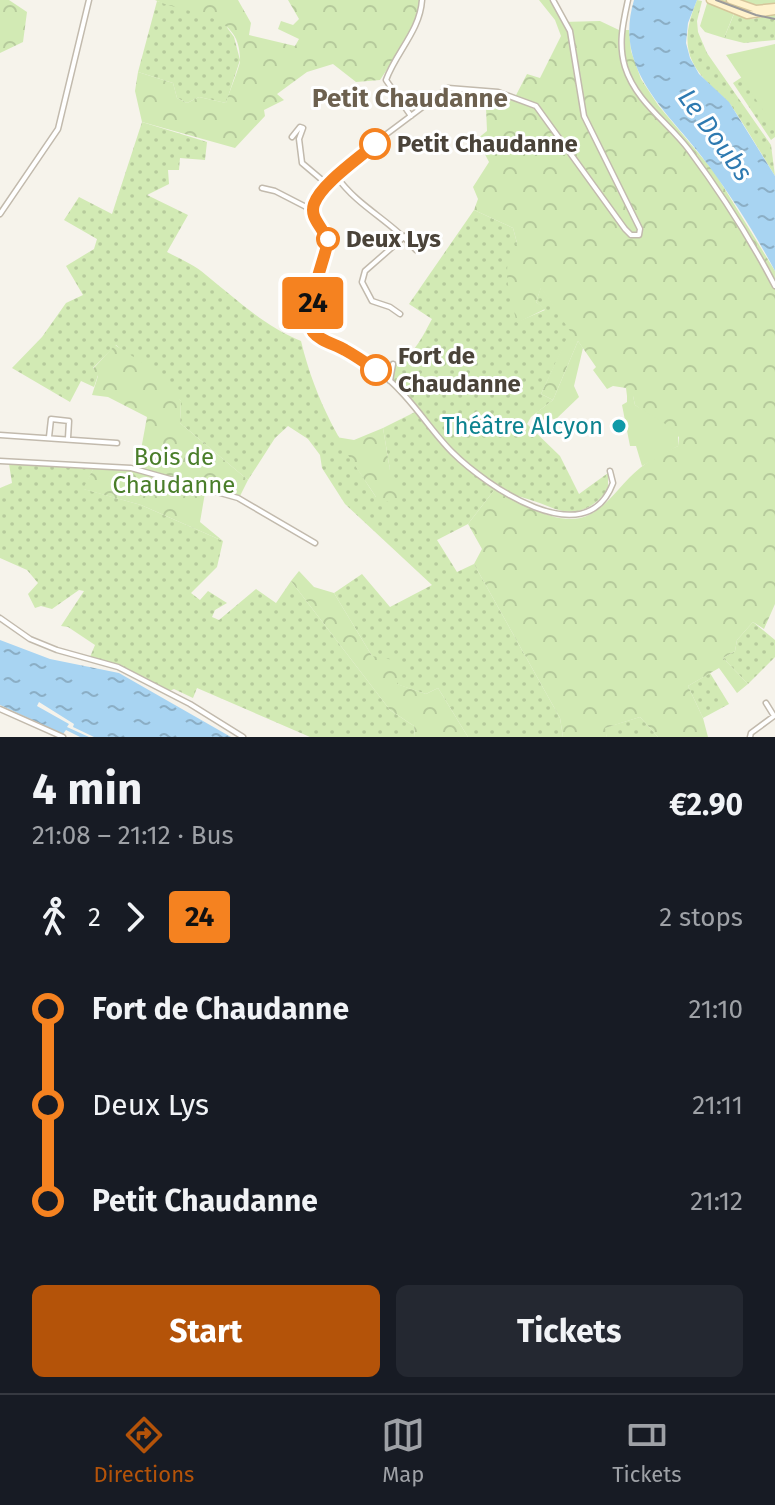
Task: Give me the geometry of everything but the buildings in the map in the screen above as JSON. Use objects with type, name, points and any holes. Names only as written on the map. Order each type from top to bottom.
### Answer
[{"type":"main road","points":[[710,0],[751,15],[775,9]]},
{"type":"main road","points":[[730,0],[736,7]]},
{"type":"street","points":[[0,214],[58,129],[89,0]]},
{"type":"street","points":[[411,116],[386,80],[411,37],[422,0]]},
{"type":"street","points":[[553,0],[570,31],[584,116],[640,229],[639,235],[631,235],[625,229],[536,106],[498,92],[448,88],[380,139],[317,198],[312,210],[328,241],[309,317],[311,328],[320,338],[344,349],[390,381],[452,452],[495,487],[557,514],[581,515],[606,498],[613,483],[610,471]]},
{"type":"street","points":[[628,0],[620,33],[625,68],[648,106],[686,146],[712,182],[748,236],[775,286]]},
{"type":"street","points":[[283,140],[292,137],[302,127],[299,139],[303,165],[328,185]]},
{"type":"street","points":[[292,137],[299,139]]},
{"type":"street","points":[[337,177],[350,193],[405,236],[416,250]]},
{"type":"street","points":[[262,188],[275,191],[312,210]]},
{"type":"street","points":[[400,314],[372,301],[362,282],[365,271],[405,236]]},
{"type":"street","points":[[390,381],[393,364]]},
{"type":"street","points":[[49,437],[51,419],[69,421],[68,438]]},
{"type":"street","points":[[0,435],[117,443]]},
{"type":"street","points":[[0,461],[131,468],[238,498],[315,543]]},
{"type":"street","points":[[0,618],[30,639],[118,667],[190,704],[243,737]]},
{"type":"street","points":[[750,737],[774,716],[766,703]]},
{"type":"street","points":[[0,709],[63,737]]},
{"type":"green space","points":[[0,0],[9,0],[27,12],[23,42],[0,53]]},
{"type":"green space","points":[[155,0],[238,0],[251,23],[249,35],[295,46],[299,39],[278,29],[281,21],[293,25],[299,19],[288,0],[420,0],[421,3],[408,38],[380,80],[356,82],[333,64],[307,72],[277,94],[284,100],[264,110],[265,116],[235,148],[142,122],[135,91],[138,72],[173,83],[177,98],[187,103],[199,97],[226,103],[240,61],[238,44],[232,32],[222,23]]},
{"type":"green space","points":[[539,0],[550,0],[562,22],[600,21],[619,30],[629,30],[631,51],[641,79],[658,105],[715,173],[775,271],[775,604],[764,629],[753,622],[737,640],[735,651],[723,658],[748,684],[737,693],[719,668],[688,686],[708,737],[658,737],[640,717],[605,728],[607,737],[563,737],[560,718],[474,564],[482,549],[468,524],[495,489],[551,516],[582,518],[601,507],[644,465],[678,446],[679,437],[635,405],[633,396],[627,396],[626,388],[613,386],[607,389],[578,341],[553,400],[541,394],[570,331],[541,288],[536,302],[545,309],[517,323],[507,271],[511,252],[517,243],[513,228],[474,210],[478,199],[473,187],[489,162],[477,139],[487,131],[486,108],[514,99],[527,74],[540,78],[561,36],[555,20]]},
{"type":"green space","points":[[697,0],[702,1],[698,32],[707,53],[771,145],[775,176],[730,104],[694,65],[688,35]]},
{"type":"green space","points":[[708,0],[775,0],[775,3],[761,6],[739,1],[724,38],[705,32],[700,26]]},
{"type":"green space","points":[[157,1],[223,22],[234,37],[240,60],[226,103],[199,97],[187,103],[177,98],[173,83],[138,72]]},
{"type":"green space","points":[[734,14],[753,19],[775,14],[775,40],[744,43],[724,38]]},
{"type":"green space","points":[[775,44],[775,128],[726,55]]},
{"type":"green space","points":[[742,77],[775,120],[775,137],[771,140],[733,83]]},
{"type":"green space","points":[[142,122],[207,142],[205,160],[180,158],[179,170],[168,170],[169,184],[147,195],[188,215],[167,252],[202,271],[263,320],[301,341],[314,384],[331,422],[376,497],[390,470],[383,428],[415,412],[451,455],[495,489],[468,524],[437,540],[457,572],[474,564],[560,718],[563,737],[468,737],[438,688],[426,694],[396,684],[372,656],[334,593],[362,574],[390,607],[432,585],[345,504],[322,468],[320,455],[308,439],[288,426],[275,438],[248,480],[180,423],[181,401],[116,345],[93,368],[98,375],[94,387],[81,381],[70,402],[12,368],[42,337],[66,303],[83,295],[66,266],[94,249],[97,239],[64,220],[79,197],[112,214]]},
{"type":"green space","points":[[474,210],[513,228],[517,243],[517,322],[545,310],[536,302],[541,287],[571,331],[541,394],[553,400],[531,417],[527,424],[560,456],[579,494],[608,473],[608,489],[582,510],[558,510],[503,491],[480,478],[450,450],[380,370],[407,356],[422,337],[432,319],[409,304]]},
{"type":"green space","points":[[578,341],[583,348],[574,386],[579,397],[555,420],[548,416],[543,420],[536,413],[553,400]]},
{"type":"green space","name":"Bois de Chaudanne","points":[[115,345],[160,374],[181,401],[180,423],[248,480],[240,496],[206,487],[200,522],[223,541],[141,505],[83,489],[93,469],[138,466],[147,417],[108,397],[92,395],[98,376],[93,369]]},
{"type":"green space","points":[[627,396],[633,396],[635,405],[678,432],[678,446],[642,466],[636,446],[630,446],[622,405],[627,402]]},
{"type":"green space","points":[[383,428],[390,470],[404,492],[391,503],[376,497],[336,437],[354,440]]},
{"type":"green space","points":[[9,464],[93,469],[84,489],[141,505],[223,541],[217,567],[191,593],[200,600],[208,591],[227,603],[215,610],[212,617],[219,620],[256,589],[276,603],[291,581],[390,710],[414,726],[415,737],[310,737],[197,688],[193,698],[174,689],[169,691],[120,665],[90,657],[95,645],[68,627],[61,626],[84,591],[79,590],[52,609],[35,608],[28,594],[38,583],[27,570],[0,558],[0,488],[12,483]]},
{"type":"green space","points":[[299,571],[314,587],[334,593],[372,656],[399,661],[397,684],[426,694],[438,688],[468,737],[415,737],[414,726],[390,710],[291,581]]},
{"type":"green space","points":[[753,622],[775,640],[775,657],[748,684],[723,658],[735,651],[737,640]]},
{"type":"green space","points":[[710,673],[729,704],[703,718],[688,686]]},
{"type":"green space","points":[[640,717],[658,737],[607,737],[604,728]]},
{"type":"water","name":"Le Doubs","points":[[634,0],[697,0],[688,23],[686,43],[690,58],[699,74],[729,102],[775,176],[775,271],[727,191],[663,110],[638,71],[631,49],[629,26]]},
{"type":"water","points":[[0,640],[50,659],[119,673],[231,737],[94,737],[73,727],[74,724],[39,702],[37,706],[69,724],[67,727],[89,737],[80,737],[66,730],[63,734],[0,705]]},
{"type":"tram line","points":[[716,0],[775,19]]},
{"type":"bus line","name":"24","points":[[375,144],[328,185],[314,204],[314,217],[326,232],[328,241],[309,323],[320,338],[376,370]]},
{"type":"place","name":"Petit Chaudanne","points":[[375,144]]},
{"type":"place","name":"Deux Lys","points":[[328,239]]},
{"type":"place","name":"Fort de Chaudanne","points":[[376,370]]},
{"type":"place","name":"Théâtre Alcyon","points":[[619,426]]},
{"type":"district","name":"Petit Chaudanne","points":[[410,98]]}]
